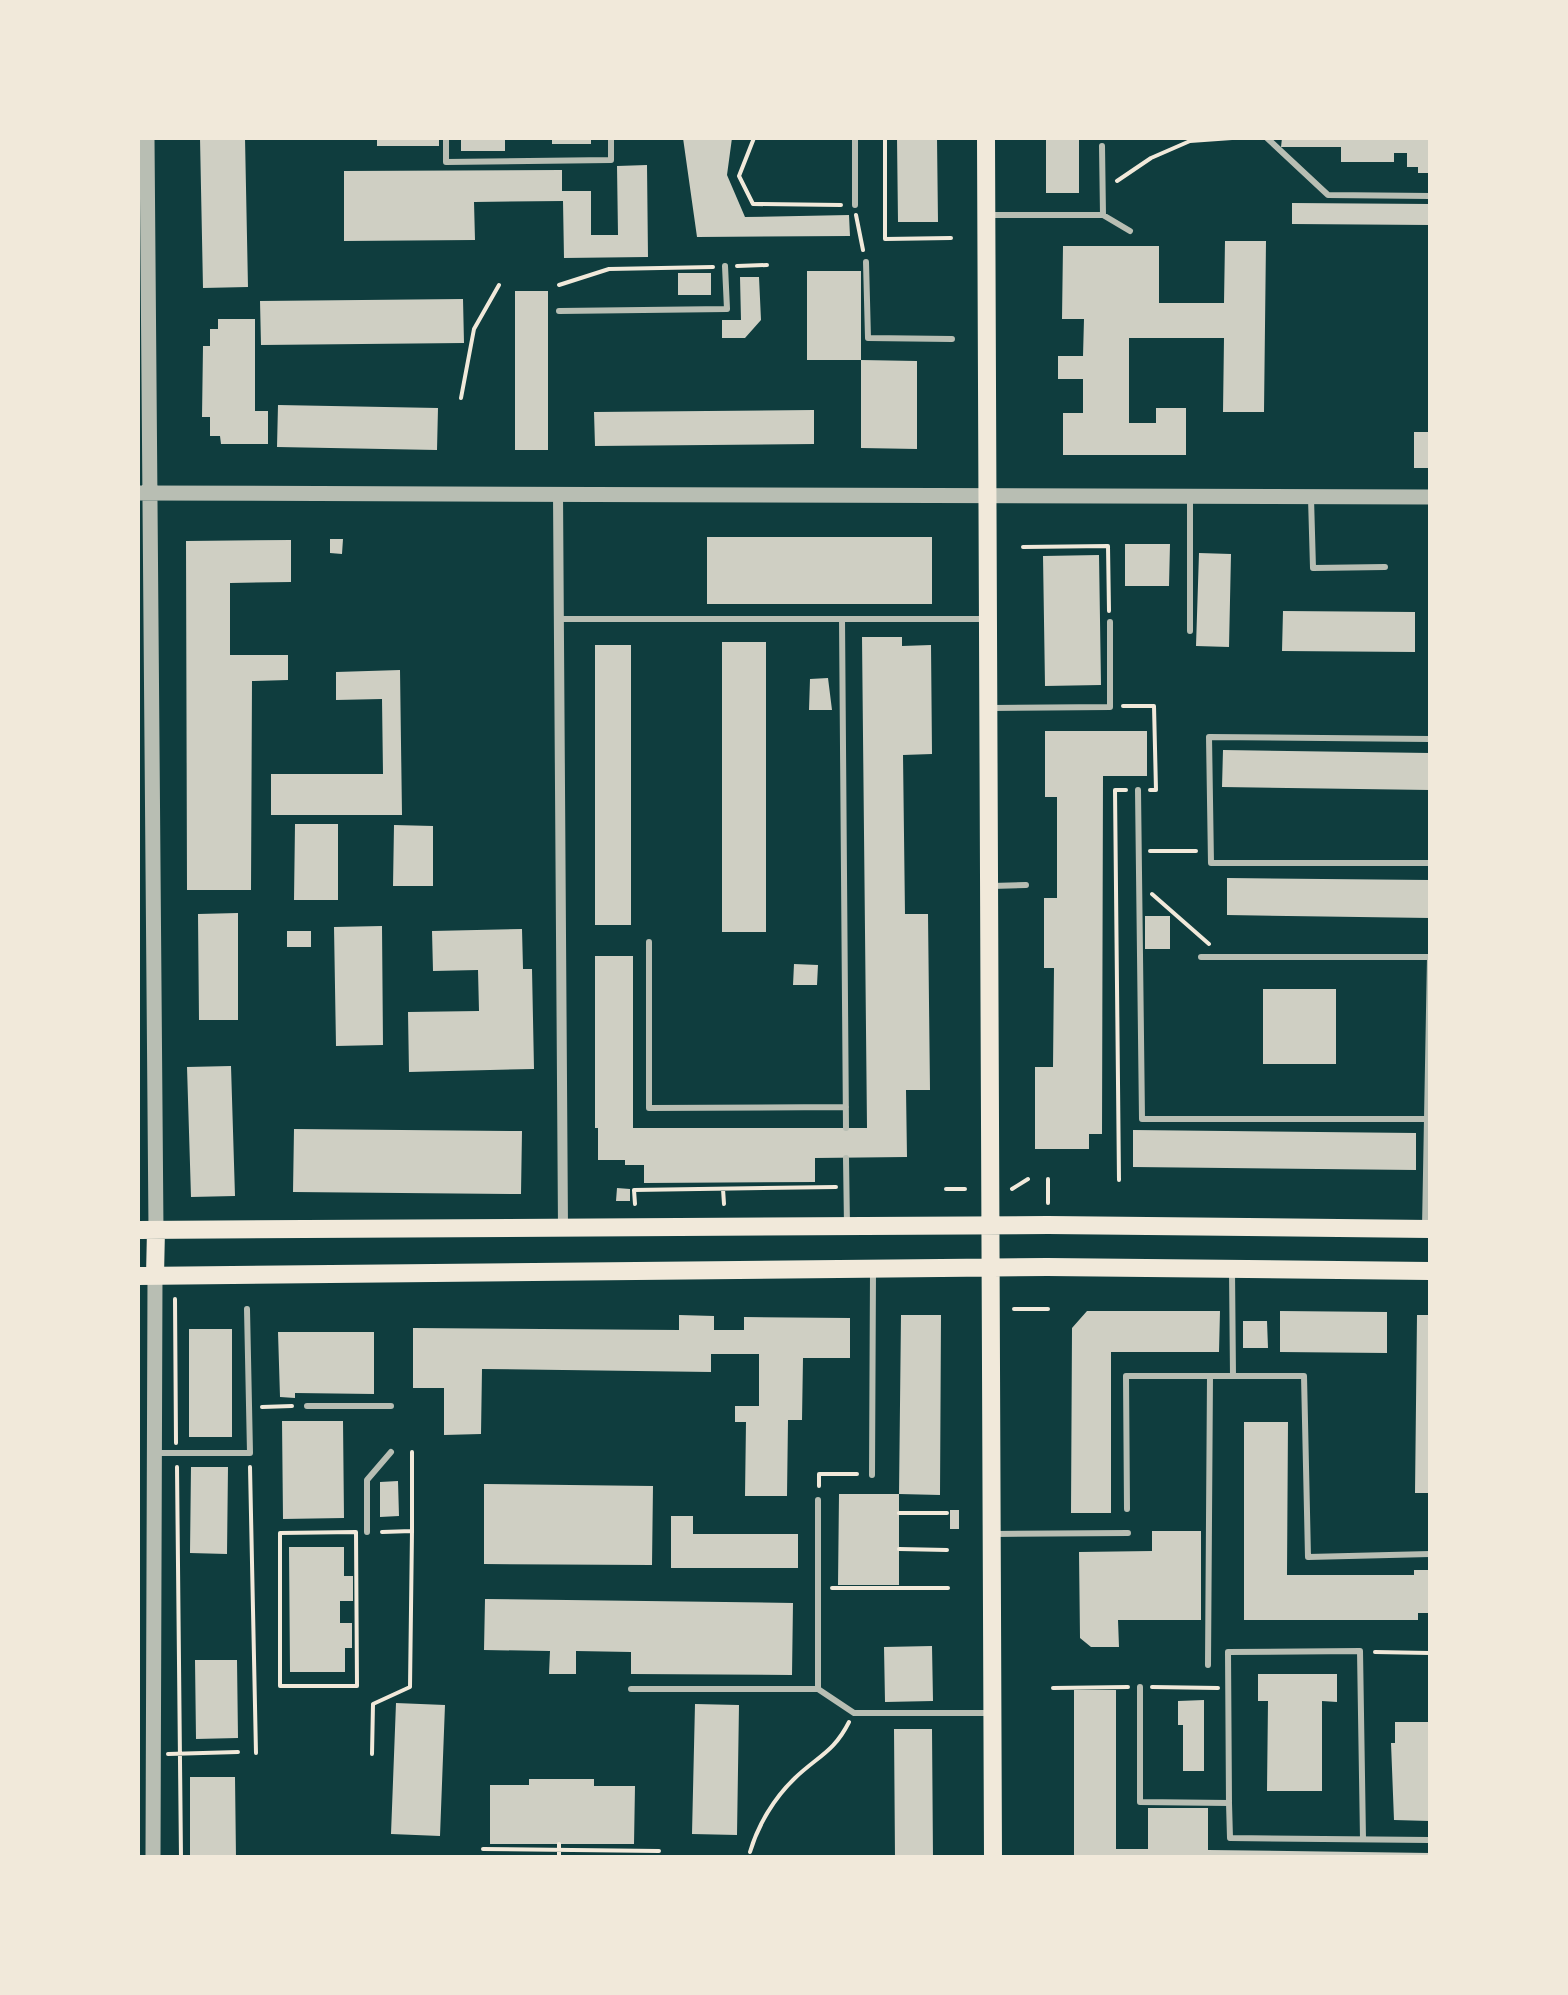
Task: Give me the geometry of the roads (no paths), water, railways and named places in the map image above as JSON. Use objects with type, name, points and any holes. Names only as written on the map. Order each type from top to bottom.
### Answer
[{"type":"main road","points":[[986,138],[993,1858]]},
{"type":"main road","points":[[1428,1229],[991,1226],[147,1230],[146,1276],[992,1267],[1430,1271]]},
{"type":"street","points":[[147,138],[143,271],[147,1230]]},
{"type":"street","points":[[144,493],[1430,497]]},
{"type":"street","points":[[558,494],[563,1230]]},
{"type":"street","points":[[146,1276],[154,1452],[153,1858]]},
{"type":"lane","points":[[446,138],[446,162],[611,160],[611,138]]},
{"type":"lane","points":[[855,138],[855,205]]},
{"type":"lane","points":[[1267,138],[1328,195],[1430,196]]},
{"type":"lane","points":[[1102,146],[1103,215]]},
{"type":"lane","points":[[986,215],[1103,215],[1130,231]]},
{"type":"lane","points":[[866,262],[868,338],[952,338]]},
{"type":"lane","points":[[559,311],[726,310],[725,266]]},
{"type":"lane","points":[[1190,496],[1190,631]]},
{"type":"lane","points":[[1310,496],[1312,568],[1384,567]]},
{"type":"lane","points":[[558,618],[990,619]]},
{"type":"lane","points":[[842,619],[846,1128]]},
{"type":"lane","points":[[990,708],[1110,707],[1110,622]]},
{"type":"lane","points":[[1430,739],[1209,737],[1211,863],[1430,863]]},
{"type":"lane","points":[[1138,790],[1142,1119],[1429,1119]]},
{"type":"lane","points":[[991,886],[1026,886]]},
{"type":"lane","points":[[649,942],[648,1108],[846,1108]]},
{"type":"lane","points":[[1201,957],[1430,957],[1428,1229]]},
{"type":"lane","points":[[846,1158],[847,1227]]},
{"type":"lane","points":[[872,1475],[873,1268]]},
{"type":"lane","points":[[1232,1269],[1232,1376]]},
{"type":"lane","points":[[154,1452],[250,1452],[247,1309]]},
{"type":"lane","points":[[1127,1508],[1126,1376],[1304,1376],[1308,1558],[1430,1554]]},
{"type":"lane","points":[[1208,1666],[1210,1376]]},
{"type":"lane","points":[[307,1406],[391,1406]]},
{"type":"lane","points":[[367,1532],[367,1480],[392,1452]]},
{"type":"lane","points":[[818,1500],[818,1689]]},
{"type":"lane","points":[[993,1534],[1128,1533]]},
{"type":"lane","points":[[1362,1840],[1360,1651],[1228,1652],[1230,1838],[1362,1840],[1430,1840]]},
{"type":"lane","points":[[1140,1687],[1140,1802],[1229,1803]]},
{"type":"lane","points":[[632,1689],[818,1689],[854,1713],[993,1713]]}]
